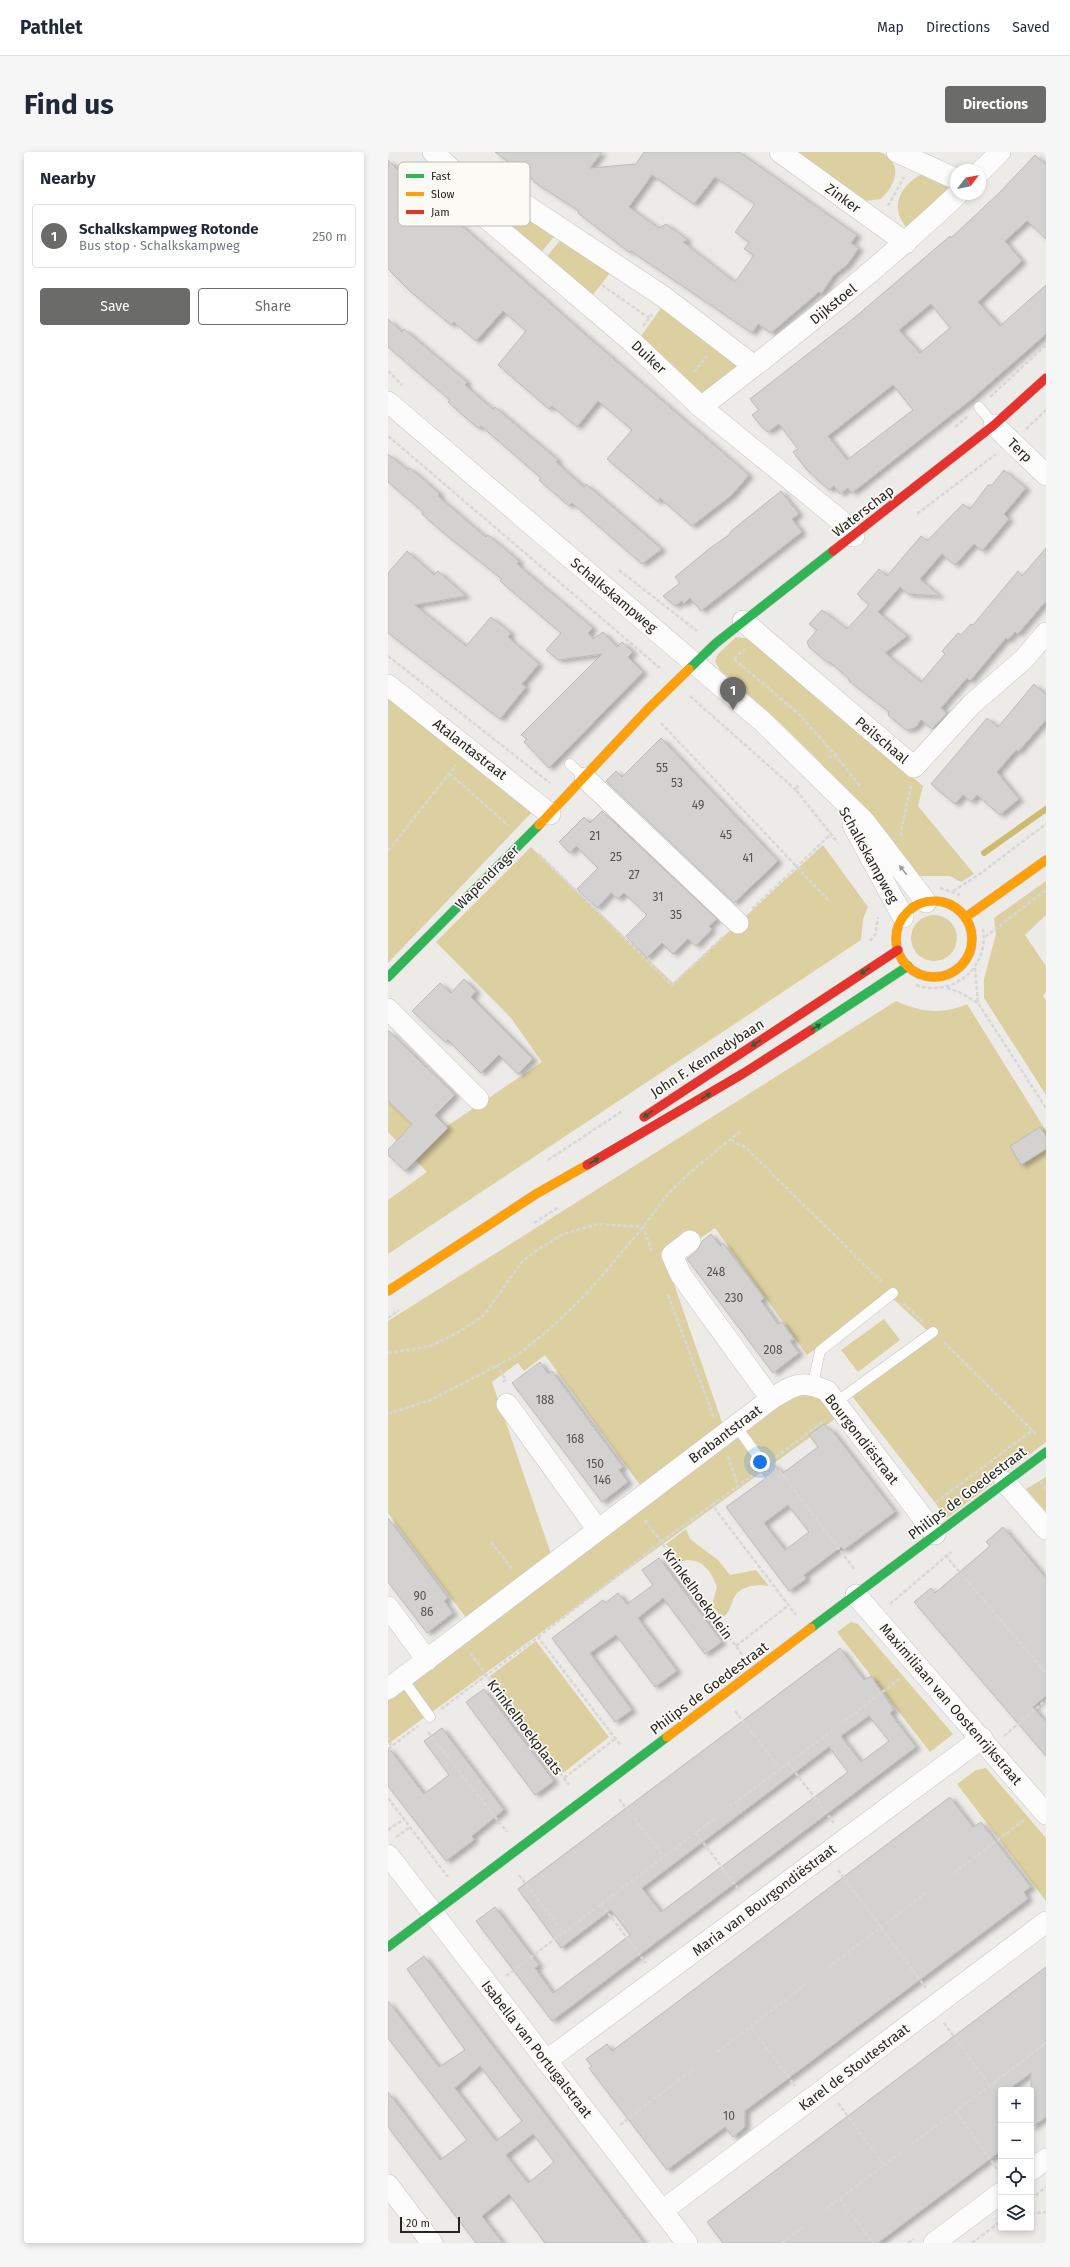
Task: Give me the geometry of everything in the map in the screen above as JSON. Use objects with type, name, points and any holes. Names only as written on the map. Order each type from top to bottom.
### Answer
[{"type":"street","name":"Duiker","points":[[433,152],[444,162]]},
{"type":"street","name":"Zinker","points":[[780,152],[906,243]]},
{"type":"street","points":[[986,166],[1000,152]]},
{"type":"street","points":[[906,156],[950,176]]},
{"type":"street","name":"Dijkstoel","points":[[701,407],[906,243],[952,200]]},
{"type":"street","name":"Duiker","points":[[530,208],[664,297],[754,366]]},
{"type":"street","name":"Duiker","points":[[497,226],[631,340],[701,407],[840,520],[854,536]]},
{"type":"street","name":"Waterschap","points":[[695,662],[743,621],[854,536],[994,425],[1046,378]]},
{"type":"street","name":"Schalkskampweg","points":[[388,402],[695,662],[803,759],[834,793],[864,821],[922,896]]},
{"type":"street","name":"Terp","points":[[994,425],[1046,475]]},
{"type":"street","name":"Peilschaal","points":[[743,621],[914,768],[972,704],[1024,659],[1046,633]]},
{"type":"street","name":"Wapendrager","points":[[388,977],[550,814],[577,771],[648,709],[695,662]]},
{"type":"street","name":"Atalantastraat","points":[[388,685],[550,814]]},
{"type":"street","points":[[577,771],[738,923]]},
{"type":"street","name":"Schalkskampweg","points":[[834,793],[868,850],[903,917]]},
{"type":"street","points":[[966,917],[1046,860]]},
{"type":"street","points":[[922,896],[947,903],[957,909],[966,917],[971,930],[972,944],[967,958],[958,968],[945,975],[931,977],[918,973],[908,966],[898,950],[898,927],[903,917],[914,907],[922,896]]},
{"type":"street","name":"John F. Kennedybaan","points":[[639,1120],[898,950]]},
{"type":"street","points":[[388,1291],[536,1194],[744,1073],[908,966]]},
{"type":"street","points":[[388,1009],[478,1099]]},
{"type":"street","points":[[536,1194],[573,1164],[606,1142]]},
{"type":"street","name":"Brabantstraat","points":[[395,1684],[771,1399],[680,1275],[672,1255],[690,1241]]},
{"type":"street","name":"Bourgondiëstraat","points":[[771,1399],[798,1384],[813,1384],[827,1391],[919,1514],[933,1536]]},
{"type":"street","points":[[507,1404],[598,1530]]},
{"type":"street","name":"Philips de Goedestraat","points":[[388,1947],[1046,1452]]},
{"type":"street","points":[[1005,1482],[1046,1529]]},
{"type":"street","name":"Maximiliaan van Oostenrijkstraat","points":[[862,1591],[875,1617],[986,1743],[1043,1811]]},
{"type":"street","points":[[388,1606],[427,1660]]},
{"type":"street","name":"Maria van Bourgondiëstraat","points":[[546,2061],[846,1839],[986,1743]]},
{"type":"street","name":"Isabella van Portugalstraat","points":[[391,1847],[433,1913],[687,2243]]},
{"type":"street","name":"Karel de Stoutestraat","points":[[662,2210],[1046,1922]]},
{"type":"street","points":[[1034,2168],[1046,2159]]},
{"type":"street","points":[[388,2185],[432,2243]]},
{"type":"street","points":[[934,2243],[998,2195]]},
{"type":"lane","points":[[979,407],[994,425]]},
{"type":"lane","points":[[813,1384],[820,1351],[893,1293]]},
{"type":"lane","points":[[836,1402],[933,1332]]},
{"type":"lane","points":[[729,1431],[765,1466]]},
{"type":"lane","points":[[395,1684],[430,1717]]},
{"type":"path","points":[[878,223],[906,156]]},
{"type":"path","points":[[588,303],[618,266]]},
{"type":"path","points":[[602,285],[649,318]]},
{"type":"path","points":[[631,340],[664,297]]},
{"type":"path","points":[[681,387],[721,340]]},
{"type":"path","points":[[388,436],[674,682],[796,790]]},
{"type":"path","points":[[716,643],[799,714],[836,756]]},
{"type":"path","points":[[388,656],[551,783]]},
{"type":"path","points":[[648,709],[830,902]]},
{"type":"path","points":[[388,851],[469,748]]},
{"type":"path","points":[[900,836],[914,768]]},
{"type":"path","points":[[450,773],[524,840],[672,985],[831,834]]},
{"type":"path","points":[[953,891],[977,876],[1046,824]]},
{"type":"path","points":[[922,896],[936,888],[953,891],[970,902],[976,910],[982,923],[984,937],[983,948],[975,968],[966,977],[946,988]]},
{"type":"path","points":[[984,937],[1046,890]]},
{"type":"path","points":[[975,968],[978,1003]]},
{"type":"path","points":[[897,973],[912,984],[923,988],[946,988],[959,992],[978,1003],[1046,1108]]},
{"type":"path","points":[[388,1414],[433,1399],[519,1354],[553,1326],[590,1290],[643,1227],[668,1194],[689,1173],[741,1131]]},
{"type":"path","points":[[388,1353],[431,1346],[457,1333],[483,1316],[522,1262],[537,1250],[563,1234],[598,1224],[643,1227]]},
{"type":"path","points":[[643,1227],[654,1256]]},
{"type":"path","points":[[667,1292],[729,1431],[738,1486]]},
{"type":"path","points":[[919,1514],[1033,1430]]},
{"type":"path","points":[[777,1467],[862,1591]]},
{"type":"path","points":[[1041,1483],[1046,1489]]},
{"type":"path","name":"Krinkelhoekplein","points":[[633,1504],[755,1672]]},
{"type":"path","name":"Krinkelhoekplein","points":[[661,1542],[712,1505],[808,1632]]},
{"type":"path","points":[[933,1536],[946,1556],[1046,1673]]},
{"type":"path","points":[[491,1542],[525,1585]]},
{"type":"path","name":"Krinkelhoekplaats","points":[[486,1675],[538,1638],[661,1542]]},
{"type":"path","points":[[875,1617],[952,1551]]},
{"type":"path","name":"Krinkelhoekplein","points":[[736,1646],[789,1605]]},
{"type":"path","name":"Krinkelhoekplaats","points":[[458,1636],[581,1802]]},
{"type":"path","points":[[538,1638],[633,1763]]},
{"type":"path","points":[[844,1721],[918,1666]]},
{"type":"path","points":[[723,1696],[781,1769]]},
{"type":"path","points":[[986,1743],[1046,1700]]},
{"type":"path","points":[[427,1730],[519,1848]]},
{"type":"path","points":[[729,1807],[833,1730]]},
{"type":"path","points":[[388,1736],[391,1746]]},
{"type":"path","name":"Krinkelhoekplaats","points":[[564,1778],[615,1739]]},
{"type":"path","points":[[788,1763],[846,1839]]},
{"type":"path","points":[[607,1782],[664,1857]]},
{"type":"path","points":[[388,1798],[460,1893]]},
{"type":"path","points":[[954,1873],[1043,1811]]},
{"type":"path","points":[[490,1988],[718,1816]]},
{"type":"path","points":[[388,1830],[404,1819]]},
{"type":"path","points":[[391,1847],[410,1827]]},
{"type":"path","points":[[696,1833],[753,1908]]},
{"type":"path","points":[[826,1854],[881,1928],[990,2086]]},
{"type":"path","points":[[506,1858],[564,1933]]},
{"type":"path","points":[[828,1968],[927,1892]]},
{"type":"path","points":[[601,1904],[658,1978]]},
{"type":"path","points":[[717,2052],[806,1985]]},
{"type":"path","points":[[751,2027],[807,2102]]},
{"type":"path","points":[[911,2145],[1046,2043]]},
{"type":"path","points":[[605,2137],[693,2069]]},
{"type":"path","points":[[826,2088],[884,2165]]},
{"type":"path","points":[[956,2112],[998,2170]]},
{"type":"path","points":[[826,2209],[903,2151]]},
{"type":"path","points":[[1034,2197],[1046,2187]]},
{"type":"path","points":[[840,2198],[873,2243]]},
{"type":"path","points":[[1034,2214],[1046,2212]]},
{"type":"path","points":[[972,2243],[998,2223]]},
{"type":"path","points":[[782,2243],[803,2227]]},
{"type":"shaded area","points":[[794,152],[880,152],[888,157],[895,168],[894,180],[891,187],[881,199],[865,201]]},
{"type":"shaded area","points":[[922,174],[950,187],[950,190],[908,229],[902,221],[898,206],[899,198],[903,191],[914,179]]},
{"type":"shaded area","points":[[530,217],[557,233],[540,254],[509,226],[530,226]]},
{"type":"shaded area","points":[[561,239],[610,273],[591,297],[546,258]]},
{"type":"shaded area","points":[[661,308],[739,365],[705,396],[639,339]]},
{"type":"shaded area","points":[[736,637],[753,639],[923,786],[918,806],[974,874],[961,882],[950,876],[917,876],[819,761],[774,717],[720,670],[715,661],[718,654]]},
{"type":"shaded area","points":[[388,693],[534,810],[388,963]]},
{"type":"shaded area","points":[[823,845],[868,907],[863,919],[861,940],[388,1254],[388,1200],[427,1172],[388,1132],[388,1101],[428,1139],[542,1062],[511,1018],[436,942],[531,847],[673,983]]},
{"type":"shaded area","points":[[1046,881],[1046,915],[1025,935],[1046,966],[1046,992],[1043,996],[1046,1000],[1046,1095],[984,998],[984,979],[996,934],[994,918]]},
{"type":"shaded area","points":[[939,915],[943,916],[953,925],[956,929],[956,947],[947,957],[939,961],[929,961],[921,957],[912,947],[911,933],[915,925],[925,916]]},
{"type":"shaded area","points":[[896,1001],[914,1008],[931,1011],[949,1010],[967,1004],[1046,1131],[1046,1442],[947,1518],[852,1396],[933,1336],[888,1294],[807,1355],[715,1228],[695,1242],[664,1255],[724,1428],[643,1489],[545,1355],[524,1371],[518,1363],[492,1382],[552,1557],[467,1619],[388,1513],[388,1321]]},
{"type":"shaded area","points":[[884,1319],[900,1340],[858,1372],[841,1350]]},
{"type":"shaded area","points":[[812,1390],[839,1416],[388,1744],[388,1700],[792,1397]]},
{"type":"shaded area","points":[[1046,1477],[1046,1512],[1026,1489]]},
{"type":"shaded area","points":[[686,1529],[690,1539],[718,1560],[730,1575],[756,1570],[769,1586],[753,1586],[739,1591],[728,1612],[722,1618],[712,1605],[717,1587],[708,1569],[693,1560],[679,1562],[666,1544]]},
{"type":"shaded area","points":[[851,1622],[858,1624],[953,1734],[930,1752],[837,1632]]},
{"type":"shaded area","points":[[536,1641],[609,1737],[563,1773],[490,1676]]},
{"type":"shaded area","points":[[986,1768],[1046,1838],[1046,1901],[957,1784],[976,1770]]},
{"type":"building","points":[[495,152],[602,152],[590,168],[636,164],[644,152],[739,152],[857,235],[851,243],[859,248],[847,265],[834,275],[821,294],[819,292],[771,333],[758,324],[752,333],[631,251],[629,252],[578,213],[579,211],[534,182],[535,181],[530,177],[530,162],[509,162]],"holes":[[[652,175],[694,204],[715,177],[755,204],[735,232],[749,242],[744,249],[754,255],[735,282],[683,242],[688,240],[666,224],[659,228],[629,207]]]},
{"type":"building","points":[[1035,155],[1046,165],[1046,239],[1027,221],[1005,241],[1022,261],[978,302],[1000,326],[1046,285],[1046,334],[972,399],[852,493],[848,488],[840,494],[834,486],[829,490],[807,470],[793,452],[798,449],[779,424],[768,432],[762,427],[752,415],[759,410],[750,399],[854,318],[950,236],[951,238],[1000,192]],"holes":[[[931,304],[950,328],[920,353],[899,330]],[[893,385],[913,410],[847,460],[828,436]]]},
{"type":"building","points":[[388,160],[398,170],[398,226],[462,226],[587,336],[749,475],[732,495],[692,526],[660,498],[658,502],[607,459],[632,430],[598,401],[577,427],[552,406],[549,409],[498,365],[526,331],[503,311],[476,341],[454,322],[451,325],[410,291],[388,269]]},
{"type":"building","points":[[388,319],[402,332],[404,329],[467,382],[465,385],[480,398],[493,409],[495,407],[558,460],[556,462],[584,487],[586,484],[662,549],[642,564],[572,503],[569,506],[539,480],[541,478],[481,426],[478,428],[465,417],[448,402],[450,400],[388,347]]},
{"type":"building","points":[[388,454],[408,470],[410,468],[440,494],[438,496],[474,527],[486,537],[488,535],[519,561],[517,564],[593,628],[588,633],[593,639],[603,632],[617,647],[622,642],[633,652],[628,657],[643,672],[549,768],[524,742],[527,739],[521,735],[602,654],[558,660],[546,650],[561,633],[500,581],[502,579],[446,535],[422,514],[423,512],[388,482]]},
{"type":"building","points":[[1004,470],[1026,488],[1004,514],[1009,519],[982,551],[974,544],[955,565],[942,554],[920,579],[940,596],[908,594],[900,587],[878,612],[907,636],[885,653],[921,682],[945,654],[942,651],[958,633],[961,635],[971,624],[973,625],[1018,571],[1022,576],[1046,548],[1046,601],[1018,634],[1015,632],[1008,640],[1006,638],[970,681],[967,678],[941,708],[947,713],[932,729],[921,720],[915,728],[906,730],[888,715],[889,712],[849,681],[849,679],[830,662],[827,662],[809,647],[807,642],[817,630],[809,624],[822,610],[847,629],[869,605],[857,594],[879,569],[887,576],[921,536],[927,541],[963,504],[970,509],[988,485],[992,485]]},
{"type":"building","points":[[781,491],[799,514],[792,519],[802,532],[701,611],[690,598],[684,604],[682,601],[675,606],[663,596],[680,583],[675,577],[710,548],[729,535],[731,531]]},
{"type":"building","points":[[407,551],[434,575],[438,571],[466,596],[415,605],[466,646],[491,617],[511,633],[508,637],[539,664],[522,684],[526,687],[500,719],[388,633],[388,573]]},
{"type":"building","points":[[1034,684],[1046,695],[1046,720],[1018,752],[1016,750],[997,772],[1019,799],[1000,815],[977,795],[971,802],[963,795],[955,804],[931,784],[987,718],[998,727]]},
{"type":"building","points":[[661,738],[778,861],[734,903],[606,781],[616,771],[622,777]]},
{"type":"building","points":[[602,811],[717,919],[709,926],[712,929],[696,946],[688,939],[673,954],[662,943],[647,958],[626,936],[647,915],[624,893],[618,899],[611,893],[597,908],[577,889],[598,868],[576,846],[570,853],[559,842],[584,817],[590,823]]},
{"type":"building","points":[[464,979],[476,991],[471,997],[533,1059],[518,1074],[499,1055],[481,1073],[448,1040],[445,1042],[412,1011],[440,983],[451,993]]},
{"type":"building","points":[[388,1030],[455,1095],[435,1115],[448,1128],[405,1171],[388,1155],[388,1150],[412,1124],[388,1101]]},
{"type":"building","points":[[1040,1127],[1046,1136],[1046,1149],[1021,1165],[1010,1146]]},
{"type":"building","points":[[711,1234],[720,1246],[723,1243],[764,1298],[761,1301],[778,1324],[782,1322],[794,1339],[790,1341],[799,1353],[773,1373],[687,1259],[698,1250],[702,1241]]},
{"type":"building","points":[[540,1362],[548,1374],[552,1371],[623,1467],[619,1470],[628,1482],[602,1502],[512,1383]]},
{"type":"building","points":[[824,1424],[829,1430],[831,1429],[895,1512],[844,1550],[841,1547],[804,1575],[806,1579],[789,1591],[726,1507],[766,1478],[761,1471],[769,1471],[771,1463],[783,1473],[818,1447],[809,1435]],"holes":[[[788,1505],[809,1532],[785,1550],[764,1523]]]},
{"type":"building","points":[[388,1518],[448,1598],[444,1601],[453,1613],[427,1633],[388,1582]]},
{"type":"building","points":[[1003,1527],[1046,1578],[1046,1696],[1033,1707],[1046,1722],[1046,1756],[914,1602],[931,1588],[935,1593],[990,1546],[986,1542]]},
{"type":"building","points":[[659,1558],[722,1642],[705,1654],[663,1598],[638,1618],[677,1671],[655,1687],[616,1635],[590,1653],[632,1710],[615,1722],[552,1638],[603,1600],[605,1603],[618,1593],[627,1604],[653,1585],[642,1570]]},
{"type":"building","points":[[840,1648],[864,1680],[871,1676],[894,1710],[890,1713],[916,1747],[552,2021],[476,1921],[495,1907],[539,1965],[535,1968],[553,1993],[630,1935],[611,1910],[561,1948],[518,1889]],"holes":[[[869,1716],[889,1741],[861,1762],[841,1736]],[[829,1747],[848,1772],[661,1912],[642,1888]]]},
{"type":"building","points":[[484,1689],[554,1781],[535,1795],[466,1702]]},
{"type":"building","points":[[442,1728],[504,1810],[472,1836],[474,1840],[446,1861],[388,1786],[388,1747],[424,1794],[449,1775],[424,1741]]},
{"type":"building","points":[[950,1797],[973,1827],[981,1822],[1031,1887],[1024,1892],[1028,1899],[745,2111],[745,2127],[733,2137],[725,2127],[667,2170],[589,2068],[592,2066],[586,2059],[607,2044],[612,2051]]},
{"type":"building","points":[[424,1956],[644,2243],[545,2243],[509,2194],[482,2216],[503,2243],[476,2243],[388,2127],[388,2092],[440,2160],[467,2140],[388,2038],[388,2001],[439,2067],[465,2050],[407,1969]],"holes":[[[480,2066],[522,2121],[496,2141],[455,2088]],[[533,2134],[554,2162],[528,2183],[506,2155]]]},
{"type":"building","points":[[1046,1967],[1046,2117],[1034,2126],[1034,2087],[1031,2087],[1031,2073],[1012,2087],[998,2087],[998,2153],[878,2243],[723,2243],[707,2222]]},
{"type":"waterway","points":[[984,853],[1046,809]]},
{"type":"traffic: fast","points":[[689,669],[716,643],[833,551]]},
{"type":"traffic: fast","points":[[388,977],[539,825]]},
{"type":"traffic: fast","points":[[811,1030],[908,966]]},
{"type":"traffic: fast","points":[[811,1628],[1046,1452]]},
{"type":"traffic: fast","points":[[388,1947],[667,1737]]},
{"type":"traffic: slow","points":[[539,825],[648,709],[689,669]]},
{"type":"traffic: slow","points":[[966,917],[1046,860]]},
{"type":"traffic: slow","points":[[934,901],[948,904],[961,912],[969,925],[972,939],[969,953],[961,966],[948,974],[934,977],[920,974],[907,966],[899,953],[896,939],[899,925],[907,912],[920,904],[934,901]]},
{"type":"traffic: slow","points":[[388,1291],[536,1194],[587,1165]]},
{"type":"traffic: slow","points":[[667,1737],[811,1628]]},
{"type":"traffic: jam","points":[[833,551],[994,425],[1046,378]]},
{"type":"traffic: jam","points":[[644,1117],[898,950]]},
{"type":"traffic: jam","points":[[587,1165],[744,1073],[811,1030]]},
{"type":"place","name":"Schalkskampweg Rotonde","points":[[733,710]]}]
